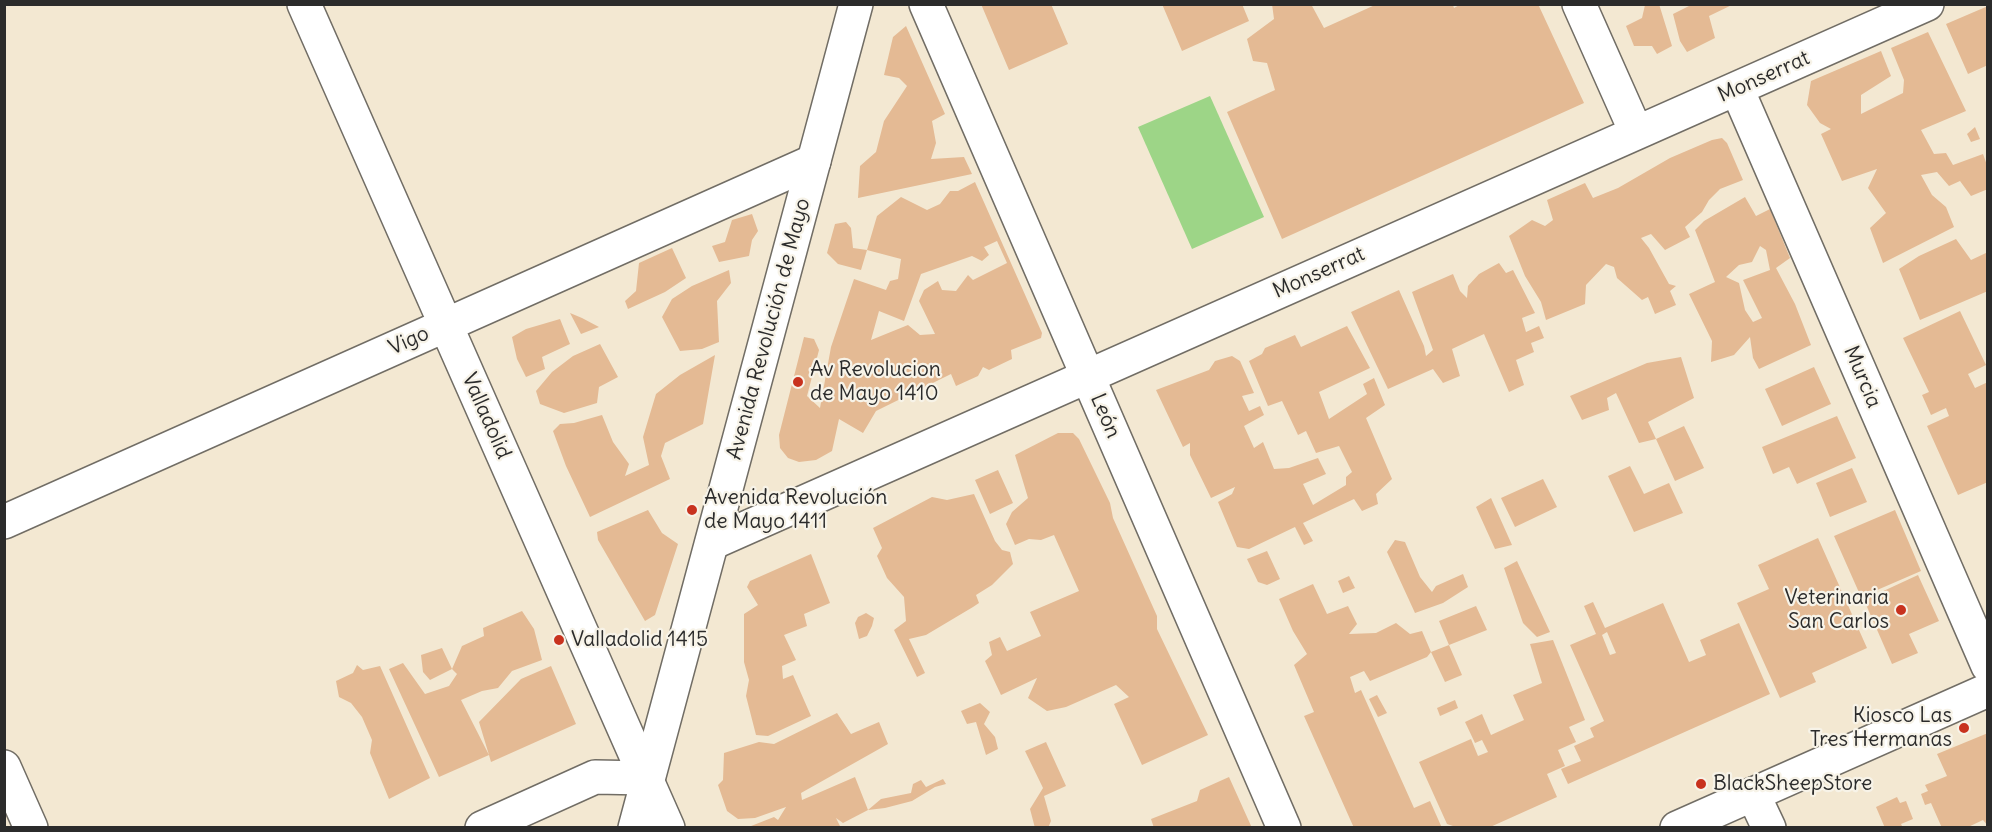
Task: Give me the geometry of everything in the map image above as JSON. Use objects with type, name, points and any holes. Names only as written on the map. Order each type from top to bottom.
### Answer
[{"type":"street","name":"Valladolid","points":[[304,4],[668,828]]},
{"type":"street","name":"Avenida Revolución de Mayo","points":[[635,828],[856,4]]},
{"type":"street","name":"León","points":[[926,4],[1284,828]]},
{"type":"street","points":[[1579,4],[1636,132]]},
{"type":"street","name":"Monserrat","points":[[712,543],[1927,4]]},
{"type":"street","name":"Murcia","points":[[1737,89],[1988,666]]},
{"type":"street","name":"Vigo","points":[[4,522],[814,161]]},
{"type":"street","points":[[1677,828],[1988,690]]},
{"type":"street","points":[[4,767],[31,828]]},
{"type":"street","points":[[482,828],[595,777],[647,778]]},
{"type":"street","points":[[1754,794],[1769,828]]},
{"type":"green space","points":[[1210,96],[1264,217],[1192,249],[1138,127]]},
{"type":"building","points":[[981,4],[1051,4],[1068,44],[1009,70]]},
{"type":"building","points":[[1162,4],[1242,4],[1249,21],[1182,51]]},
{"type":"building","points":[[1272,4],[1311,4],[1324,28],[1375,5],[1453,5],[1454,8],[1461,4],[1538,4],[1584,103],[1282,239],[1227,112],[1275,90],[1267,63],[1253,61],[1247,39],[1274,19]]},
{"type":"building","points":[[1659,4],[1672,46],[1657,54],[1652,46],[1634,46],[1626,26],[1642,18],[1645,5]]},
{"type":"building","points":[[1693,4],[1734,4],[1709,16],[1715,38],[1687,52],[1680,41],[1673,14]]},
{"type":"building","points":[[1988,6],[1988,65],[1968,74],[1946,24]]},
{"type":"building","points":[[906,26],[945,114],[932,121],[936,143],[931,159],[964,157],[972,174],[858,198],[860,166],[876,152],[884,121],[907,86],[899,78],[884,75],[893,37]]},
{"type":"building","points":[[1928,32],[1966,111],[1921,130],[1934,154],[1946,153],[1953,165],[1983,154],[1988,168],[1988,189],[1971,196],[1960,181],[1949,186],[1937,172],[1921,175],[1932,195],[1946,207],[1954,227],[1883,263],[1870,228],[1886,213],[1868,188],[1877,169],[1842,181],[1821,134],[1831,129],[1820,123],[1807,105],[1811,81],[1881,51],[1891,76],[1861,95],[1861,114],[1903,93],[1904,80],[1891,48]]},
{"type":"building","points":[[1975,127],[1980,139],[1971,142],[1967,134]]},
{"type":"building","points":[[1722,138],[1727,143],[1743,180],[1720,189],[1709,200],[1702,212],[1685,227],[1690,237],[1665,250],[1651,234],[1641,238],[1669,284],[1676,286],[1670,291],[1676,305],[1655,314],[1648,297],[1642,300],[1617,278],[1614,267],[1606,264],[1586,285],[1585,304],[1546,320],[1541,302],[1525,276],[1509,236],[1532,220],[1545,226],[1553,220],[1547,200],[1585,183],[1593,198],[1618,188],[1670,158]]},
{"type":"building","points":[[975,182],[1042,333],[1041,338],[1011,350],[1012,359],[989,370],[983,367],[978,376],[956,386],[951,374],[876,411],[863,433],[839,419],[832,451],[816,460],[799,462],[788,458],[780,448],[779,435],[804,337],[814,339],[819,350],[807,396],[820,408],[831,347],[854,279],[886,290],[890,281],[898,279],[901,259],[867,250],[877,216],[901,197],[927,210],[940,204],[950,191],[958,191]],"holes":[[[997,241],[1007,263],[973,280],[968,275],[956,291],[942,290],[938,281],[924,290],[919,301],[935,334],[920,335],[908,325],[871,340],[879,311],[904,321],[921,274],[972,256],[982,261],[989,255],[984,247]]]},
{"type":"building","points":[[1745,197],[1756,216],[1770,209],[1790,258],[1776,268],[1795,304],[1811,345],[1759,369],[1753,358],[1750,337],[1734,355],[1711,362],[1712,341],[1689,294],[1715,282],[1695,230],[1704,221]],"holes":[[[1760,246],[1766,250],[1770,270],[1743,280],[1762,318],[1753,322],[1745,310],[1739,283],[1726,277],[1739,265],[1752,262]]]},
{"type":"building","points":[[752,214],[758,231],[752,240],[749,256],[719,262],[712,246],[725,242],[732,220]]},
{"type":"building","points":[[846,222],[851,228],[853,248],[867,250],[861,270],[838,264],[827,253],[835,224]]},
{"type":"building","points":[[1956,239],[1971,260],[1986,253],[1988,291],[1920,320],[1899,269],[1919,256]]},
{"type":"building","points":[[672,248],[686,278],[665,292],[628,309],[625,301],[636,291],[639,263]]},
{"type":"building","points":[[1499,263],[1506,273],[1513,270],[1535,313],[1522,318],[1526,332],[1539,326],[1544,338],[1531,343],[1534,352],[1516,360],[1524,385],[1509,392],[1484,334],[1452,349],[1460,376],[1443,383],[1433,369],[1388,389],[1351,312],[1399,290],[1424,346],[1426,356],[1433,350],[1412,292],[1453,274],[1460,291],[1467,298],[1468,286],[1479,274]]},
{"type":"building","points":[[729,270],[731,283],[717,301],[719,342],[702,349],[680,351],[662,317],[672,299],[692,286]]},
{"type":"building","points":[[1960,311],[1986,365],[1968,374],[1975,388],[1988,382],[1988,482],[1958,495],[1927,426],[1949,416],[1946,408],[1931,415],[1922,395],[1929,392],[1903,338]]},
{"type":"building","points":[[570,313],[582,318],[599,327],[581,334]]},
{"type":"building","points":[[560,319],[570,344],[542,357],[545,369],[526,377],[517,359],[512,337],[526,329]]},
{"type":"building","points":[[1347,326],[1370,368],[1319,392],[1329,419],[1367,394],[1363,384],[1374,378],[1385,405],[1366,418],[1392,479],[1376,494],[1378,504],[1362,511],[1354,499],[1303,523],[1313,541],[1304,545],[1295,527],[1249,549],[1237,547],[1218,502],[1232,494],[1235,487],[1211,498],[1190,455],[1190,443],[1183,447],[1156,390],[1209,370],[1215,361],[1232,356],[1240,361],[1254,393],[1242,396],[1249,411],[1260,406],[1264,415],[1244,426],[1254,448],[1263,442],[1274,469],[1289,468],[1318,458],[1326,474],[1303,484],[1313,505],[1346,485],[1346,477],[1352,472],[1339,446],[1316,453],[1306,431],[1298,435],[1282,401],[1268,406],[1249,361],[1262,354],[1265,348],[1295,335],[1301,347]]},
{"type":"building","points":[[600,344],[618,377],[599,387],[597,403],[564,413],[540,404],[536,391],[552,372],[573,356]]},
{"type":"building","points":[[715,355],[703,424],[665,443],[661,456],[670,479],[590,517],[566,466],[553,431],[560,424],[574,423],[602,415],[613,442],[629,464],[625,476],[649,465],[643,437],[656,394],[680,375]]},
{"type":"building","points":[[1681,357],[1694,398],[1648,422],[1656,439],[1639,443],[1616,393],[1607,398],[1609,410],[1582,420],[1570,396],[1647,363]]},
{"type":"building","points":[[1814,367],[1831,404],[1782,426],[1765,389]]},
{"type":"building","points":[[1837,416],[1856,458],[1797,484],[1789,467],[1773,474],[1762,447]]},
{"type":"building","points":[[1684,426],[1704,468],[1675,481],[1656,439]]},
{"type":"building","points":[[1058,433],[1073,433],[1079,439],[1110,503],[1113,518],[1157,616],[1157,629],[1208,735],[1142,765],[1114,704],[1129,697],[1116,685],[1066,707],[1047,711],[1028,698],[1037,678],[1001,695],[985,661],[992,655],[989,642],[1000,637],[1007,651],[1041,636],[1030,612],[1079,591],[1054,535],[1041,540],[1029,539],[1015,545],[1006,524],[1012,512],[1028,498],[1015,455]]},
{"type":"building","points":[[1630,466],[1644,494],[1669,483],[1683,513],[1634,532],[1608,476]]},
{"type":"building","points":[[1852,468],[1867,502],[1830,517],[1816,483]]},
{"type":"building","points":[[998,470],[1013,503],[990,514],[975,480]]},
{"type":"building","points":[[1543,479],[1557,507],[1515,527],[1501,498]]},
{"type":"building","points":[[974,494],[995,541],[1002,550],[1010,552],[1013,564],[992,585],[976,595],[979,603],[926,635],[909,639],[925,673],[917,677],[894,630],[906,621],[904,597],[887,578],[877,556],[882,548],[873,528],[932,497],[947,500]]},
{"type":"building","points":[[1491,498],[1512,545],[1495,549],[1476,507]]},
{"type":"building","points":[[648,510],[662,533],[678,544],[655,615],[645,621],[598,540],[597,532]]},
{"type":"building","points":[[1895,510],[1921,571],[1861,597],[1834,536]]},
{"type":"building","points":[[1818,538],[1867,648],[1812,673],[1816,682],[1780,698],[1737,603],[1769,589],[1758,565]]},
{"type":"building","points":[[1395,540],[1405,542],[1420,577],[1432,592],[1436,586],[1463,574],[1468,587],[1443,603],[1415,613],[1387,552]]},
{"type":"building","points":[[1267,551],[1280,579],[1267,585],[1258,582],[1247,559]]},
{"type":"building","points":[[811,554],[830,603],[804,614],[807,626],[784,635],[796,660],[782,666],[783,679],[793,675],[811,716],[768,736],[756,735],[746,696],[749,680],[744,662],[744,614],[758,605],[747,587],[750,581]]},
{"type":"building","points":[[1517,561],[1550,632],[1537,637],[1523,623],[1504,568]]},
{"type":"building","name":"Veterinaria San Carlos","points":[[1918,575],[1939,621],[1909,634],[1918,653],[1892,664],[1864,600]]},
{"type":"building","points":[[1349,576],[1355,588],[1343,593],[1338,581]]},
{"type":"building","points":[[1313,584],[1327,614],[1348,606],[1357,624],[1349,634],[1376,633],[1396,623],[1410,634],[1422,631],[1431,652],[1427,657],[1370,681],[1364,671],[1350,677],[1355,693],[1361,690],[1414,808],[1430,801],[1442,828],[1354,828],[1304,716],[1314,712],[1294,665],[1307,654],[1293,631],[1279,599]]},
{"type":"building","points":[[1593,602],[1605,628],[1663,603],[1689,662],[1706,655],[1700,640],[1739,623],[1770,694],[1568,784],[1561,769],[1581,761],[1574,746],[1594,737],[1590,728],[1604,721],[1570,645],[1596,634],[1584,606]],"holes":[[[1607,632],[1616,653],[1610,655],[1602,635]]]},
{"type":"building","points":[[1476,606],[1487,630],[1449,645],[1439,621]]},
{"type":"building","points":[[522,611],[534,629],[542,660],[512,671],[498,688],[482,691],[461,700],[489,755],[439,777],[389,669],[403,663],[425,694],[449,686],[457,674],[452,669],[462,646],[484,636],[483,628]]},
{"type":"building","points":[[866,613],[874,618],[872,626],[867,636],[859,639],[855,623],[858,617]]},
{"type":"building","points":[[1553,640],[1585,720],[1569,727],[1576,742],[1558,750],[1565,766],[1547,774],[1557,797],[1488,828],[1459,828],[1447,824],[1419,762],[1471,739],[1478,756],[1488,752],[1482,740],[1475,743],[1465,722],[1482,714],[1491,735],[1524,720],[1513,695],[1542,683],[1530,644]]},
{"type":"building","points":[[1449,645],[1462,675],[1445,682],[1431,652]]},
{"type":"building","points":[[442,648],[452,669],[430,680],[423,672],[421,655]]},
{"type":"building","points":[[357,665],[363,670],[380,666],[430,778],[389,799],[370,753],[372,740],[362,717],[351,703],[339,697],[336,681],[353,673]]},
{"type":"building","points":[[551,666],[576,724],[491,762],[479,722],[521,679]]},
{"type":"building","points":[[1377,695],[1387,713],[1378,717],[1369,699]]},
{"type":"building","points":[[1455,700],[1458,708],[1440,716],[1437,708]]},
{"type":"building","points":[[980,703],[990,712],[984,724],[995,737],[998,749],[986,755],[976,722],[967,724],[961,711]]},
{"type":"building","points":[[837,713],[851,734],[879,722],[888,744],[801,793],[802,800],[855,777],[868,810],[843,823],[836,818],[841,828],[746,828],[774,817],[778,820],[786,807],[755,818],[738,819],[727,811],[718,785],[723,780],[724,753],[759,742],[774,744]]},
{"type":"building","points":[[1988,733],[1988,826],[1983,820],[1966,828],[1942,828],[1931,803],[1925,805],[1921,794],[1928,791],[1925,785],[1947,776],[1937,754]]},
{"type":"building","points":[[1046,742],[1066,786],[1044,796],[1051,821],[1048,828],[1035,828],[1030,809],[1043,788],[1025,751]]},
{"type":"building","points":[[1229,777],[1252,828],[1154,828],[1151,819],[1197,801],[1200,790]]},
{"type":"building","points":[[943,779],[946,784],[935,787],[912,801],[868,810],[881,799],[911,793],[913,784],[921,780],[926,787]]},
{"type":"building","points":[[1897,797],[1900,803],[1906,801],[1913,819],[1901,824],[1903,828],[1885,828],[1876,807]]},
{"type":"place","name":"Av Revolucion de Mayo 1410","points":[[798,382]]},
{"type":"place","name":"Avenida Revolución de Mayo 1411","points":[[692,510]]},
{"type":"place","name":"Veterinaria San Carlos","points":[[1901,610]]},
{"type":"place","name":"Valladolid 1415","points":[[559,640]]},
{"type":"place","name":"Kiosco Las Tres Hermanas","points":[[1964,728]]},
{"type":"place","name":"BlackSheepStore","points":[[1701,784]]}]
